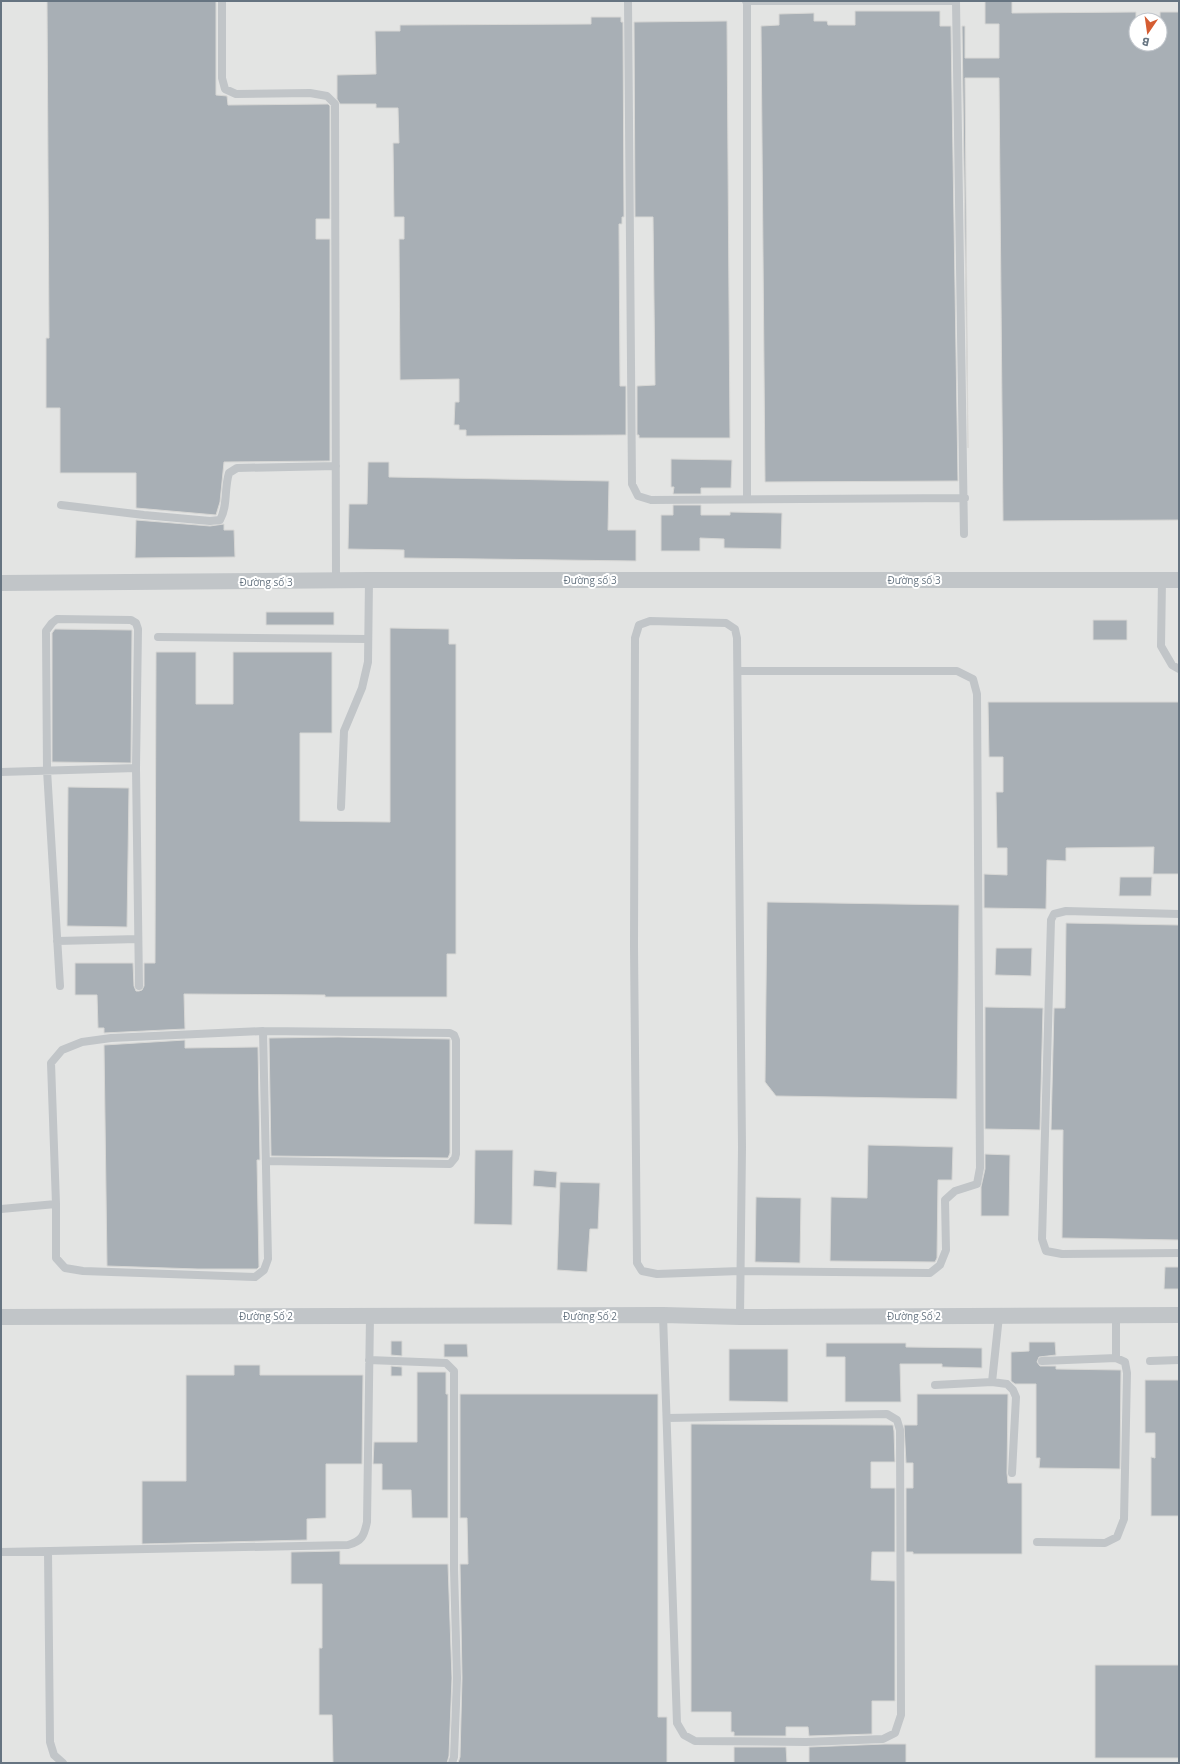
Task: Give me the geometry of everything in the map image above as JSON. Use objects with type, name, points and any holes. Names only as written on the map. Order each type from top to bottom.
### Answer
[{"type":"street","name":"Đường số 3","points":[[1,583],[369,580],[1179,580]]},
{"type":"street","name":"Đường Số 2","points":[[1,1317],[740,1317],[1179,1315]]},
{"type":"lane","points":[[222,1],[222,78],[225,89],[236,94],[310,93],[327,96],[335,104],[336,581]]},
{"type":"lane","points":[[628,1],[632,484],[638,496],[651,500],[965,498]]},
{"type":"lane","points":[[747,499],[747,1],[956,1],[965,498],[964,534]]},
{"type":"lane","points":[[61,505],[144,516],[210,521],[220,520],[225,512],[226,483],[229,473],[238,468],[336,466]]},
{"type":"lane","points":[[341,807],[344,731],[362,688],[368,662],[369,580]]},
{"type":"lane","points":[[1162,580],[1162,646],[1172,665],[1179,669]]},
{"type":"lane","points":[[60,986],[47,770],[46,631],[52,623],[58,619],[71,618],[131,620],[136,623],[138,629],[136,768],[139,986]]},
{"type":"lane","points":[[738,671],[957,670],[973,679],[977,694],[980,1168],[977,1184],[955,1191],[945,1200],[946,1250],[940,1265],[930,1273],[740,1271],[657,1274],[642,1271],[637,1263],[634,930],[635,638],[639,625],[650,621],[726,623],[735,629],[737,638],[742,1147],[740,1271],[740,1317]]},
{"type":"lane","points":[[158,637],[368,639]]},
{"type":"lane","points":[[1,772],[136,768]]},
{"type":"lane","points":[[1179,914],[1066,912],[1054,914],[1051,920],[1042,1239],[1046,1251],[1062,1254],[1179,1253]]},
{"type":"lane","points":[[57,942],[138,939]]},
{"type":"lane","points":[[263,1031],[268,1259],[264,1270],[255,1277],[83,1271],[65,1268],[56,1258],[56,1204],[51,1063],[62,1050],[82,1042],[111,1038],[263,1031],[450,1033],[454,1035],[456,1040],[456,1154],[455,1158],[450,1164],[266,1161]]},
{"type":"lane","points":[[1,1209],[56,1204]]},
{"type":"lane","points":[[1,1552],[348,1545],[358,1542],[365,1533],[368,1522],[370,1316]]},
{"type":"lane","points":[[663,1316],[677,1723],[684,1735],[695,1741],[806,1742],[883,1739],[895,1733],[901,1715],[900,1430],[897,1420],[887,1414],[667,1418]]},
{"type":"lane","points":[[992,1382],[999,1316]]},
{"type":"lane","points":[[1116,1316],[1116,1358]]},
{"type":"lane","points":[[1037,1542],[1105,1543],[1117,1537],[1124,1519],[1128,1373],[1126,1362],[1116,1358],[1042,1361]]},
{"type":"lane","points":[[369,1360],[446,1363],[454,1371],[454,1569],[457,1678],[454,1757],[452,1763]]},
{"type":"lane","points":[[1150,1361],[1179,1360]]},
{"type":"lane","points":[[935,1385],[992,1382],[1007,1384],[1013,1390],[1016,1397],[1012,1473]]},
{"type":"lane","points":[[48,1552],[50,1742],[54,1755],[63,1763]]},
{"type":"shaded area","points":[[1,1],[1179,1],[1179,1763],[1,1763]]},
{"type":"building","points":[[47,1],[216,1],[216,95],[227,96],[228,105],[328,104],[330,106],[330,219],[316,219],[316,239],[330,239],[330,461],[224,462],[220,502],[216,515],[136,508],[136,473],[60,473],[60,408],[46,408],[46,338],[49,338]]},
{"type":"building","points":[[985,1],[1012,1],[1012,13],[1128,12],[1128,52],[1168,52],[1168,12],[1179,12],[1179,520],[1003,521],[999,78],[965,78],[968,448],[962,26],[965,26],[965,58],[999,58],[999,24],[985,24]]},
{"type":"building","points":[[855,11],[940,11],[940,26],[951,26],[958,481],[765,482],[761,26],[779,25],[779,14],[814,13],[814,21],[827,21],[828,25],[855,25]]},
{"type":"building","points":[[591,17],[621,17],[621,22],[623,22],[624,217],[622,217],[622,224],[619,224],[620,386],[626,386],[626,435],[466,436],[466,430],[459,430],[459,425],[454,425],[455,402],[459,402],[459,379],[400,380],[399,239],[404,239],[404,217],[394,217],[393,143],[399,143],[398,108],[376,108],[376,104],[340,104],[337,99],[337,75],[376,74],[375,31],[400,31],[400,25],[591,24]]},
{"type":"building","points":[[727,21],[730,438],[639,438],[639,435],[637,435],[637,386],[655,385],[653,217],[635,217],[634,22]]},
{"type":"building","points":[[671,459],[732,460],[731,488],[701,488],[701,494],[673,494],[674,487],[671,487]]},
{"type":"building","points":[[368,462],[389,462],[389,477],[609,481],[608,530],[636,530],[636,561],[404,558],[404,550],[348,549],[349,504],[367,504]]},
{"type":"building","points":[[673,505],[701,505],[701,515],[730,515],[730,512],[782,513],[781,549],[724,548],[724,539],[700,538],[700,551],[661,551],[661,515],[673,515]]},
{"type":"building","points":[[136,520],[210,526],[224,524],[224,530],[234,530],[235,557],[135,558]]},
{"type":"building","points":[[266,612],[334,612],[334,625],[266,625]]},
{"type":"building","points":[[1093,620],[1127,620],[1127,640],[1093,640]]},
{"type":"building","points":[[390,628],[449,629],[449,644],[456,644],[456,954],[447,954],[447,997],[325,997],[325,995],[184,994],[185,1029],[104,1033],[104,1028],[98,1028],[97,995],[75,995],[75,963],[133,963],[134,986],[136,991],[139,991],[142,990],[144,986],[144,963],[155,963],[156,652],[196,652],[196,704],[233,704],[233,652],[332,652],[332,733],[300,733],[300,821],[390,822]]},
{"type":"building","points":[[55,629],[132,630],[131,763],[52,762],[52,633]]},
{"type":"building","points":[[988,702],[1179,702],[1179,874],[1153,874],[1154,847],[1066,848],[1066,861],[1047,860],[1046,909],[984,908],[984,874],[1007,875],[1007,848],[997,848],[996,792],[1003,792],[1003,757],[989,757]]},
{"type":"building","points":[[68,787],[129,788],[127,927],[67,926]]},
{"type":"building","points":[[1120,877],[1152,877],[1151,896],[1119,896]]},
{"type":"building","points":[[767,902],[959,905],[957,1099],[776,1096],[765,1082]]},
{"type":"building","points":[[1066,923],[1179,925],[1179,1240],[1062,1238],[1063,1130],[1051,1130],[1054,1008],[1065,1008]]},
{"type":"building","points":[[996,948],[1032,948],[1031,976],[995,975]]},
{"type":"building","points":[[985,1007],[1043,1008],[1040,1130],[985,1129]]},
{"type":"building","points":[[338,1037],[450,1039],[450,1153],[448,1158],[271,1156],[269,1038]]},
{"type":"building","points":[[185,1040],[185,1048],[258,1047],[260,1160],[257,1160],[259,1267],[257,1269],[107,1266],[104,1045]]},
{"type":"building","points":[[868,1145],[953,1147],[952,1180],[938,1180],[937,1258],[935,1262],[830,1261],[831,1197],[867,1198]]},
{"type":"building","points":[[475,1150],[513,1150],[512,1225],[474,1224]]},
{"type":"building","points":[[985,1154],[1010,1155],[1009,1216],[981,1216],[981,1187],[985,1169]]},
{"type":"building","points":[[534,1170],[557,1172],[556,1188],[533,1186]]},
{"type":"building","points":[[560,1182],[600,1183],[598,1229],[590,1229],[587,1272],[557,1270]]},
{"type":"building","points":[[756,1197],[801,1198],[800,1263],[755,1262]]},
{"type":"building","points":[[1165,1267],[1179,1267],[1179,1289],[1164,1289]]},
{"type":"building","points":[[391,1341],[402,1341],[402,1356],[391,1355]]},
{"type":"building","points":[[1029,1342],[1055,1342],[1056,1355],[1039,1357],[1037,1362],[1040,1366],[1056,1366],[1056,1369],[1121,1370],[1120,1469],[1039,1468],[1040,1458],[1036,1458],[1036,1384],[1015,1384],[1011,1381],[1011,1352],[1029,1351]]},
{"type":"building","points":[[826,1343],[906,1343],[906,1347],[982,1348],[982,1368],[942,1367],[942,1364],[900,1364],[901,1402],[845,1402],[845,1357],[826,1357]]},
{"type":"building","points":[[444,1344],[467,1344],[468,1357],[444,1357]]},
{"type":"building","points":[[729,1349],[788,1349],[788,1402],[729,1401]]},
{"type":"building","points":[[234,1365],[260,1365],[260,1375],[363,1375],[362,1464],[326,1464],[326,1518],[307,1519],[307,1540],[142,1544],[142,1481],[186,1481],[186,1375],[234,1375]]},
{"type":"building","points":[[391,1366],[402,1367],[402,1376],[391,1376]]},
{"type":"building","points":[[417,1372],[446,1372],[446,1394],[448,1394],[448,1518],[412,1518],[411,1490],[382,1490],[382,1464],[373,1464],[374,1442],[417,1442]]},
{"type":"building","points":[[1145,1380],[1179,1380],[1179,1516],[1151,1516],[1151,1457],[1155,1458],[1155,1433],[1145,1433]]},
{"type":"building","points":[[460,1394],[658,1394],[658,1717],[667,1717],[667,1763],[458,1763],[460,1757],[462,1678],[460,1564],[468,1564],[467,1518],[460,1518]]},
{"type":"building","points":[[917,1394],[1008,1394],[1007,1473],[1008,1483],[1022,1483],[1022,1554],[913,1554],[913,1552],[906,1552],[906,1488],[913,1488],[913,1463],[906,1463],[904,1425],[917,1425]]},
{"type":"building","points":[[691,1424],[893,1425],[895,1462],[871,1462],[871,1488],[895,1488],[895,1552],[872,1552],[871,1580],[895,1581],[895,1701],[872,1701],[872,1734],[809,1736],[808,1727],[786,1727],[786,1736],[734,1736],[734,1732],[731,1732],[731,1712],[691,1712]]},
{"type":"building","points":[[340,1551],[340,1564],[448,1564],[452,1678],[449,1756],[447,1763],[333,1763],[332,1715],[319,1715],[319,1648],[322,1648],[322,1584],[291,1584],[291,1552]]},
{"type":"building","points":[[1095,1665],[1179,1665],[1179,1758],[1095,1758]]},
{"type":"building","points":[[906,1744],[906,1763],[809,1763],[809,1747]]},
{"type":"building","points":[[734,1747],[786,1747],[787,1763],[734,1763]]}]
